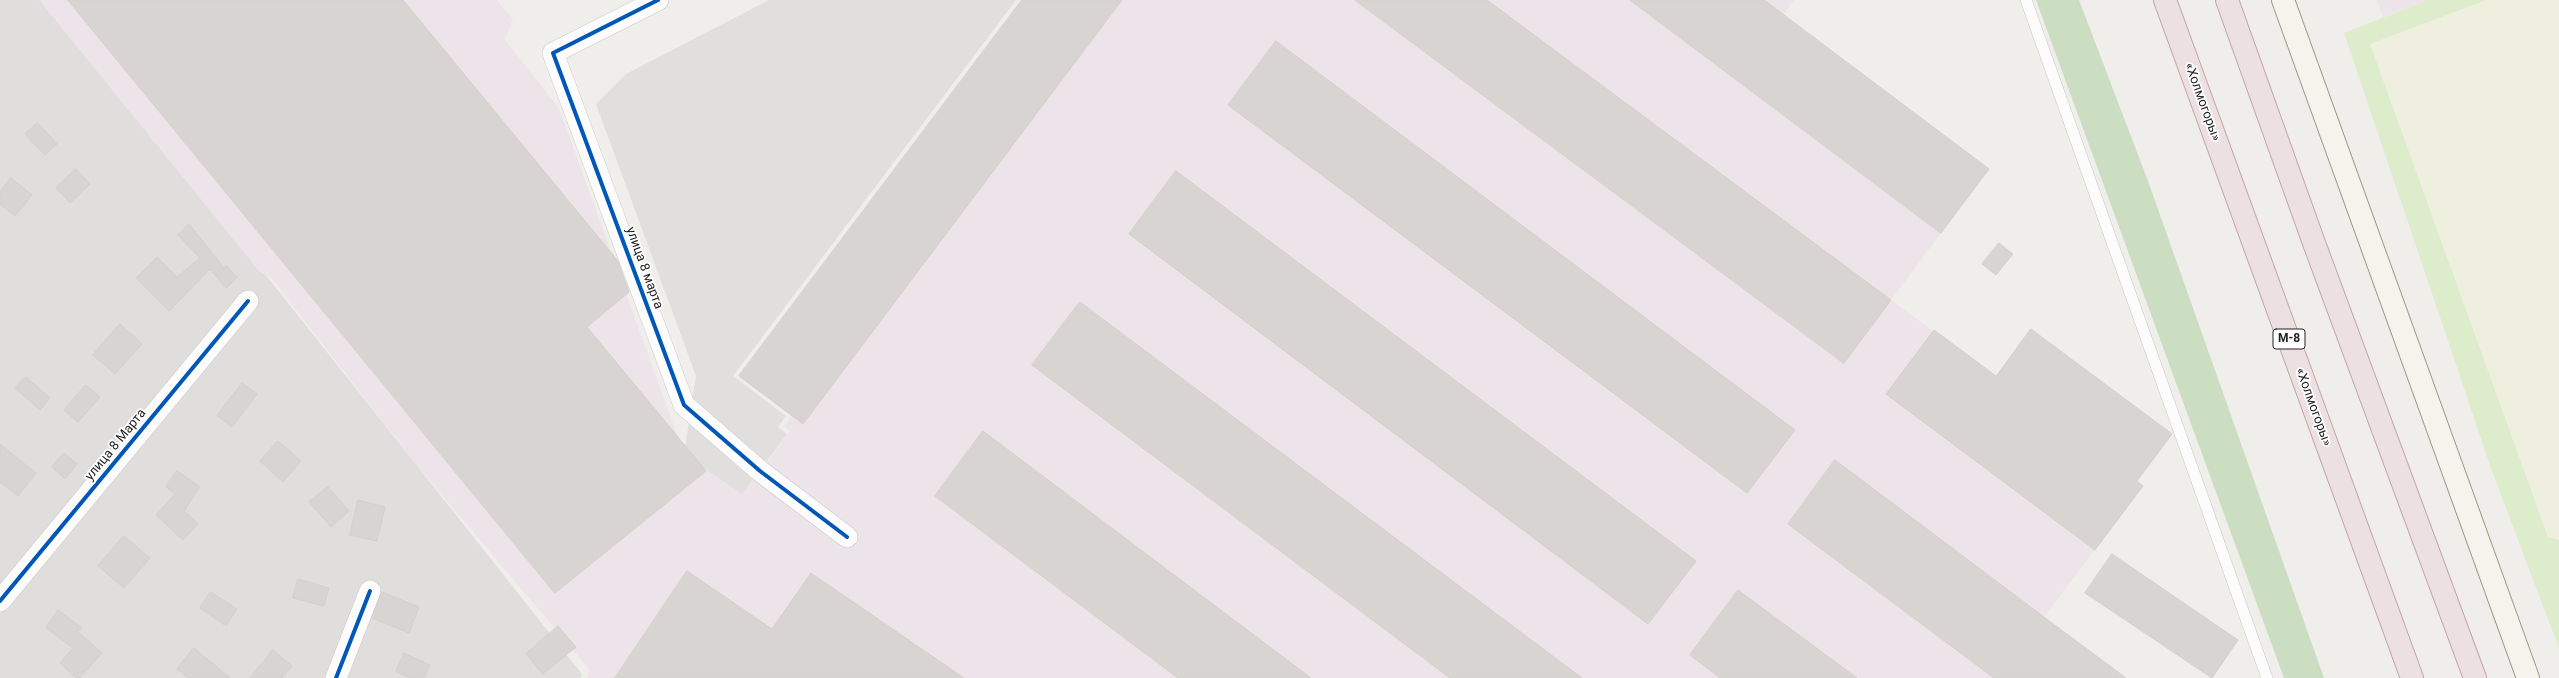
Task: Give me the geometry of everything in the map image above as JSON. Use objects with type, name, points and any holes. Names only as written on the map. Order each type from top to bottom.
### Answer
[{"type":"highway","name":"«Холмогоры»","points":[[2165,0],[2412,678]]},
{"type":"highway","points":[[2227,0],[2314,243],[2475,678]]},
{"type":"main road","points":[[2283,0],[2528,678]]},
{"type":"street","name":"улица 8 марта","points":[[658,0],[553,53],[684,405],[760,471],[847,537]]},
{"type":"street","name":"улица 8 Марта","points":[[0,601],[248,301]]},
{"type":"street","points":[[336,678],[370,591]]},
{"type":"lane","points":[[2026,0],[2267,678]]},
{"type":"shaded area","points":[[0,0],[48,0],[582,674],[581,678],[0,678]]},
{"type":"shaded area","points":[[39,0],[497,0],[513,19],[505,40],[559,108],[684,454],[760,471],[790,431],[784,426],[792,416],[739,376],[1022,0],[1794,0],[1783,15],[1989,169],[1891,300],[2143,486],[2044,617],[2126,678],[587,678],[590,670],[419,468],[273,280],[259,271]]},
{"type":"shaded area","points":[[769,0],[1016,0],[733,376],[786,416],[778,427],[787,434],[742,494],[684,454],[696,376],[596,104],[626,74]]},
{"type":"shaded area","points":[[2377,0],[2428,0],[2383,17]]},
{"type":"green space","points":[[2036,0],[2079,0],[2148,181],[2324,678],[2284,678]]},
{"type":"green space","points":[[2428,0],[2486,0],[2370,44],[2548,537],[2559,540],[2559,648],[2492,471],[2344,33]]},
{"type":"green space","points":[[2486,0],[2559,0],[2559,540],[2548,537],[2370,44]]},
{"type":"building","points":[[68,0],[403,0],[618,261],[629,292],[587,327],[706,471],[555,593]]},
{"type":"building","points":[[1022,0],[1122,0],[803,424],[739,376]]},
{"type":"building","points":[[1355,0],[1487,0],[1891,300],[1844,363]]},
{"type":"building","points":[[1630,0],[1764,0],[1989,169],[1941,233]]},
{"type":"building","points":[[1276,41],[1795,430],[1747,493],[1228,105]]},
{"type":"building","points":[[38,123],[57,144],[45,155],[25,134]]},
{"type":"building","points":[[76,169],[90,184],[70,203],[56,188]]},
{"type":"building","points":[[1176,171],[1696,561],[1648,624],[1129,234]]},
{"type":"building","points":[[11,178],[32,195],[15,216],[0,204],[0,192]]},
{"type":"building","points":[[189,224],[224,268],[227,266],[237,278],[226,288],[210,269],[169,311],[136,278],[157,257],[177,277],[200,258],[178,235]]},
{"type":"building","points":[[1999,243],[2013,254],[1996,275],[1982,264]]},
{"type":"building","points":[[1080,302],[1582,678],[1450,678],[1032,365]]},
{"type":"building","points":[[120,324],[142,344],[115,374],[93,355]]},
{"type":"building","points":[[2031,329],[2172,434],[2137,481],[2143,486],[2095,550],[1886,394],[1934,330],[1996,376]]},
{"type":"building","points":[[26,377],[50,398],[40,410],[15,388]]},
{"type":"building","points":[[242,383],[257,394],[232,427],[217,416]]},
{"type":"building","points":[[86,385],[100,397],[78,422],[64,410]]},
{"type":"building","points":[[983,431],[1311,678],[1178,678],[935,496]]},
{"type":"building","points":[[278,441],[301,461],[283,482],[260,461]]},
{"type":"building","points":[[0,444],[36,473],[18,496],[0,482]]},
{"type":"building","points":[[64,453],[77,464],[65,479],[52,467]]},
{"type":"building","points":[[1835,460],[2126,678],[1994,678],[1788,524]]},
{"type":"building","points":[[177,471],[200,487],[184,511],[198,524],[183,540],[156,515],[175,494],[166,487]]},
{"type":"building","points":[[328,487],[349,511],[331,527],[309,502]]},
{"type":"building","points":[[358,500],[385,507],[377,541],[350,535]]},
{"type":"building","points":[[124,536],[150,558],[124,588],[98,566]]},
{"type":"building","points":[[2112,554],[2238,640],[2212,678],[2085,593]]},
{"type":"building","points":[[687,571],[772,629],[811,573],[964,678],[615,678]]},
{"type":"building","points":[[298,579],[329,588],[324,606],[293,598]]},
{"type":"building","points":[[1738,590],[1857,678],[1720,678],[1690,655]]},
{"type":"building","points":[[211,592],[237,609],[226,626],[200,608]]},
{"type":"building","points":[[382,592],[419,607],[409,633],[372,618]]},
{"type":"building","points":[[58,610],[82,628],[78,632],[102,653],[80,678],[76,678],[60,663],[73,648],[46,628]]},
{"type":"building","points":[[558,626],[576,647],[543,674],[526,654]]},
{"type":"building","points":[[194,648],[230,678],[188,678],[177,669]]},
{"type":"building","points":[[273,650],[292,666],[282,678],[250,678]]},
{"type":"building","points":[[404,653],[430,665],[424,678],[410,678],[396,672]]},
{"type":"cycle path","points":[[658,0],[553,53],[684,405],[760,471],[847,537]]},
{"type":"cycle path","points":[[0,601],[248,301]]},
{"type":"cycle path","points":[[336,678],[370,591]]}]
